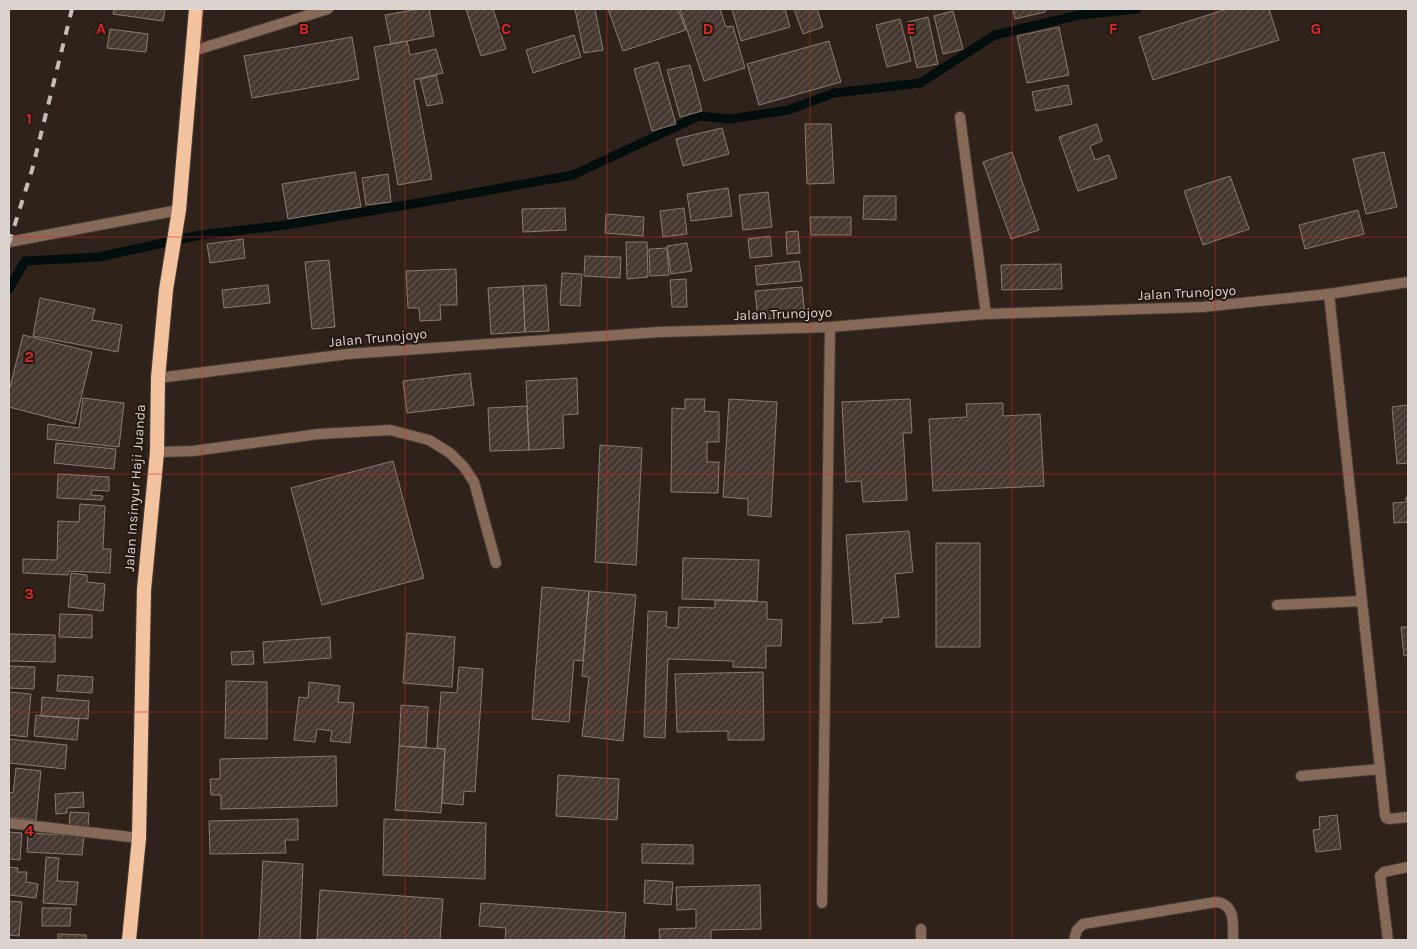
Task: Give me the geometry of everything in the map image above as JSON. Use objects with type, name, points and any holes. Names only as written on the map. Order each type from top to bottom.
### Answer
[{"type":"highway","name":"Jalan Insinyur Haji Juanda","points":[[129,940],[139,838],[144,590],[157,452],[158,378],[166,290],[179,210],[196,9]]},
{"type":"street","points":[[193,51],[328,9]]},
{"type":"street","points":[[960,117],[986,314]]},
{"type":"street","points":[[9,242],[179,210]]},
{"type":"street","name":"Jalan Trunojoyo","points":[[158,378],[348,354],[658,332],[830,327],[986,314],[1202,307],[1328,294],[1408,282]]},
{"type":"street","points":[[1328,294],[1386,818],[1408,817]]},
{"type":"street","points":[[822,904],[830,327]]},
{"type":"street","points":[[157,452],[193,451],[319,434],[390,430],[429,440],[450,453],[464,467],[474,482],[496,563]]},
{"type":"street","points":[[1277,605],[1362,601]]},
{"type":"street","points":[[1301,776],[1380,770]]},
{"type":"street","points":[[9,823],[139,838]]},
{"type":"street","points":[[1388,940],[1380,876],[1384,872],[1408,867]]},
{"type":"street","points":[[1074,940],[1077,930],[1083,924],[1216,902],[1222,903],[1232,913],[1233,940]]},
{"type":"street","points":[[920,929],[921,940]]},
{"type":"building","points":[[114,9],[165,9],[163,21],[113,14]]},
{"type":"building","points":[[429,9],[434,36],[391,44],[385,15]]},
{"type":"building","points":[[466,9],[493,9],[506,49],[481,56]]},
{"type":"building","points":[[575,9],[595,9],[603,50],[584,53]]},
{"type":"building","points":[[608,9],[678,9],[686,30],[623,51]]},
{"type":"building","points":[[680,9],[720,9],[726,27],[733,26],[745,68],[704,81]]},
{"type":"building","points":[[732,9],[785,9],[790,27],[741,41]]},
{"type":"building","points":[[794,9],[817,9],[823,27],[803,34]]},
{"type":"building","points":[[1013,9],[1045,9],[1045,12],[1015,19]]},
{"type":"building","points":[[1227,9],[1269,9],[1279,40],[1153,80],[1139,37]]},
{"type":"building","points":[[953,11],[963,49],[943,54],[934,16]]},
{"type":"building","points":[[928,17],[938,64],[917,68],[907,22]]},
{"type":"building","points":[[900,19],[911,61],[887,67],[876,25]]},
{"type":"building","points":[[1059,27],[1069,75],[1027,83],[1017,36]]},
{"type":"building","points":[[110,29],[148,34],[146,52],[107,48]]},
{"type":"building","points":[[574,35],[581,57],[533,73],[526,50]]},
{"type":"building","points":[[352,37],[359,79],[252,98],[244,56]]},
{"type":"building","points":[[407,41],[410,55],[436,49],[443,73],[414,80],[432,179],[398,185],[374,47]]},
{"type":"building","points":[[829,41],[841,82],[759,105],[747,64]]},
{"type":"building","points":[[658,62],[676,124],[652,131],[634,69]]},
{"type":"building","points":[[690,65],[702,111],[680,117],[667,70]]},
{"type":"building","points":[[436,75],[443,103],[427,106],[420,79]]},
{"type":"building","points":[[1068,85],[1072,104],[1036,111],[1032,92]]},
{"type":"building","points":[[805,124],[831,124],[834,183],[807,184]]},
{"type":"building","points":[[1097,124],[1102,141],[1090,146],[1095,160],[1109,155],[1117,178],[1078,191],[1059,137]]},
{"type":"building","points":[[722,128],[729,154],[683,166],[676,139]]},
{"type":"building","points":[[1012,152],[1039,230],[1011,239],[983,162]]},
{"type":"building","points":[[1384,152],[1397,207],[1366,214],[1353,159]]},
{"type":"building","points":[[355,172],[361,207],[288,219],[282,184]]},
{"type":"building","points":[[388,174],[391,202],[366,205],[362,178]]},
{"type":"building","points":[[1230,176],[1249,229],[1203,245],[1184,191]]},
{"type":"building","points":[[728,188],[732,216],[691,221],[687,194]]},
{"type":"building","points":[[768,192],[772,227],[743,230],[739,195]]},
{"type":"building","points":[[864,196],[896,196],[896,220],[863,219]]},
{"type":"building","points":[[565,208],[566,230],[523,232],[522,209]]},
{"type":"building","points":[[684,208],[687,234],[663,237],[660,211]]},
{"type":"building","points":[[1358,210],[1364,234],[1305,249],[1299,225]]},
{"type":"building","points":[[606,214],[644,217],[643,236],[605,233]]},
{"type":"building","points":[[810,217],[851,217],[851,235],[811,235]]},
{"type":"building","points":[[798,231],[800,253],[787,254],[786,232]]},
{"type":"building","points":[[770,236],[772,256],[750,258],[748,239]]},
{"type":"building","points":[[243,239],[245,258],[210,263],[207,244]]},
{"type":"building","points":[[626,242],[647,242],[648,277],[627,279]]},
{"type":"building","points":[[687,243],[692,271],[671,274],[667,246]]},
{"type":"building","points":[[667,248],[669,275],[650,276],[649,249]]},
{"type":"building","points":[[585,256],[621,257],[620,278],[584,276]]},
{"type":"building","points":[[329,260],[335,327],[312,329],[305,262]]},
{"type":"building","points":[[799,261],[802,281],[757,285],[755,266]]},
{"type":"building","points":[[1061,264],[1062,289],[1002,290],[1001,265]]},
{"type":"building","points":[[456,269],[457,305],[440,305],[441,320],[420,321],[419,308],[408,308],[406,271]]},
{"type":"building","points":[[562,273],[582,274],[580,306],[560,305]]},
{"type":"building","points":[[686,279],[687,307],[672,307],[670,280]]},
{"type":"building","points":[[268,285],[270,303],[224,308],[222,290]]},
{"type":"building","points":[[546,285],[549,331],[525,332],[523,286]]},
{"type":"building","points":[[523,286],[525,332],[491,334],[488,288]]},
{"type":"building","points":[[802,287],[805,315],[758,320],[755,291]]},
{"type":"building","points":[[40,298],[95,309],[92,320],[122,325],[118,352],[33,336]]},
{"type":"building","points":[[23,335],[92,352],[75,424],[9,407],[9,391]]},
{"type":"building","points":[[470,373],[474,405],[407,413],[403,381]]},
{"type":"building","points":[[577,378],[578,414],[563,415],[564,448],[529,450],[526,381]]},
{"type":"building","points":[[83,398],[124,403],[119,447],[47,439],[48,424],[79,428]]},
{"type":"building","points":[[685,399],[705,399],[704,411],[719,412],[719,442],[707,442],[707,462],[719,462],[718,493],[671,492],[672,408],[685,409]]},
{"type":"building","points":[[729,399],[777,402],[771,517],[748,515],[748,499],[723,497]]},
{"type":"building","points":[[910,399],[912,433],[903,433],[907,500],[863,502],[861,481],[846,482],[842,402]]},
{"type":"building","points":[[1003,403],[1003,416],[1040,414],[1044,486],[933,491],[929,419],[967,417],[966,404]]},
{"type":"building","points":[[1408,405],[1408,463],[1397,464],[1392,407]]},
{"type":"building","points":[[527,406],[529,450],[490,451],[488,408]]},
{"type":"building","points":[[56,443],[116,449],[114,469],[54,463]]},
{"type":"building","points":[[600,445],[642,448],[636,565],[595,562]]},
{"type":"building","points":[[393,461],[424,578],[322,605],[291,488]]},
{"type":"building","points":[[58,474],[109,477],[109,491],[92,490],[91,495],[103,496],[102,500],[57,498]]},
{"type":"building","points":[[1406,497],[1408,497],[1408,526],[1407,522],[1394,523],[1393,503],[1406,502]]},
{"type":"building","points":[[80,504],[105,506],[103,549],[111,549],[110,573],[69,571],[68,575],[23,573],[23,559],[57,560],[58,521],[79,522]]},
{"type":"building","points":[[909,531],[913,572],[895,574],[899,617],[882,618],[882,622],[853,624],[846,535]]},
{"type":"building","points":[[936,543],[980,543],[980,647],[936,647]]},
{"type":"building","points":[[683,558],[759,560],[757,601],[682,599]]},
{"type":"building","points":[[71,573],[87,575],[87,582],[105,584],[103,611],[68,607]]},
{"type":"building","points":[[542,587],[589,591],[583,661],[574,660],[569,722],[532,719]]},
{"type":"building","points":[[589,591],[636,595],[623,741],[582,736],[589,677],[582,676]]},
{"type":"building","points":[[715,600],[767,602],[767,619],[782,620],[781,646],[766,646],[766,668],[733,667],[733,661],[668,659],[665,738],[644,737],[648,611],[667,612],[666,627],[678,628],[679,607],[715,608]]},
{"type":"building","points":[[60,614],[92,615],[92,638],[59,637]]},
{"type":"building","points":[[1401,627],[1408,627],[1408,655],[1404,656]]},
{"type":"building","points":[[407,633],[455,637],[452,687],[403,683]]},
{"type":"building","points":[[9,634],[55,635],[55,662],[9,661]]},
{"type":"building","points":[[330,637],[331,658],[264,663],[263,642]]},
{"type":"building","points":[[253,651],[254,664],[232,665],[231,652]]},
{"type":"building","points":[[9,666],[35,667],[34,689],[9,688]]},
{"type":"building","points":[[459,667],[483,669],[475,792],[464,791],[463,805],[442,803],[445,749],[437,748],[441,692],[457,693]]},
{"type":"building","points":[[763,672],[764,740],[728,740],[728,731],[677,732],[675,674]]},
{"type":"building","points":[[58,675],[93,677],[92,693],[57,691]]},
{"type":"building","points":[[226,681],[267,682],[267,739],[225,738]]},
{"type":"building","points":[[309,682],[340,686],[338,702],[354,703],[350,743],[330,741],[332,731],[317,729],[315,742],[294,740],[299,697],[308,698]]},
{"type":"building","points":[[9,692],[31,694],[27,737],[9,735]]},
{"type":"building","points":[[42,697],[89,701],[88,719],[41,716]]},
{"type":"building","points":[[401,705],[428,707],[426,748],[399,746]]},
{"type":"building","points":[[36,715],[79,719],[77,740],[34,736]]},
{"type":"building","points":[[9,739],[67,745],[65,769],[9,763]]},
{"type":"building","points":[[399,746],[445,749],[441,813],[395,810]]},
{"type":"building","points":[[336,756],[337,806],[221,809],[221,795],[211,795],[210,779],[220,779],[220,759]]},
{"type":"building","points":[[16,768],[41,771],[36,820],[9,817],[9,792],[13,793]]},
{"type":"building","points":[[558,775],[619,779],[617,820],[556,816]]},
{"type":"building","points":[[83,792],[84,807],[67,808],[67,813],[56,814],[55,794]]},
{"type":"building","points":[[70,812],[89,813],[88,827],[69,826]]},
{"type":"building","points":[[1337,815],[1341,849],[1316,852],[1313,830],[1320,829],[1319,817]]},
{"type":"building","points":[[298,819],[298,840],[285,840],[286,853],[210,854],[209,821]]},
{"type":"building","points":[[384,819],[486,823],[485,879],[383,875]]},
{"type":"building","points":[[9,832],[22,833],[20,860],[9,859]]},
{"type":"building","points":[[28,833],[84,836],[82,855],[27,852]]},
{"type":"building","points":[[642,844],[693,845],[693,864],[642,863]]},
{"type":"building","points":[[46,857],[59,858],[57,881],[78,882],[76,905],[43,903]]},
{"type":"building","points":[[263,861],[303,864],[300,940],[259,940]]},
{"type":"building","points":[[9,867],[18,868],[17,872],[27,872],[26,882],[38,884],[36,898],[9,895]]},
{"type":"building","points":[[645,880],[673,882],[671,905],[644,903]]},
{"type":"building","points":[[760,885],[761,929],[711,930],[711,940],[660,940],[659,929],[696,928],[696,909],[677,910],[676,887]]},
{"type":"building","points":[[320,890],[443,899],[440,940],[317,939]]},
{"type":"building","points":[[9,901],[22,902],[19,936],[9,935]]},
{"type":"building","points":[[481,903],[626,913],[624,940],[505,940],[506,928],[479,926]]},
{"type":"building","points":[[42,908],[71,908],[70,926],[42,926]]},
{"type":"building","points":[[58,934],[86,935],[86,940],[58,940]]},
{"type":"waterway","points":[[9,289],[25,261],[99,257],[200,235],[286,225],[573,175],[699,116],[730,119],[788,110],[834,93],[920,83],[995,35],[1079,15],[1137,9]]},
{"type":"railway","points":[[9,243],[32,170],[72,9]]}]
